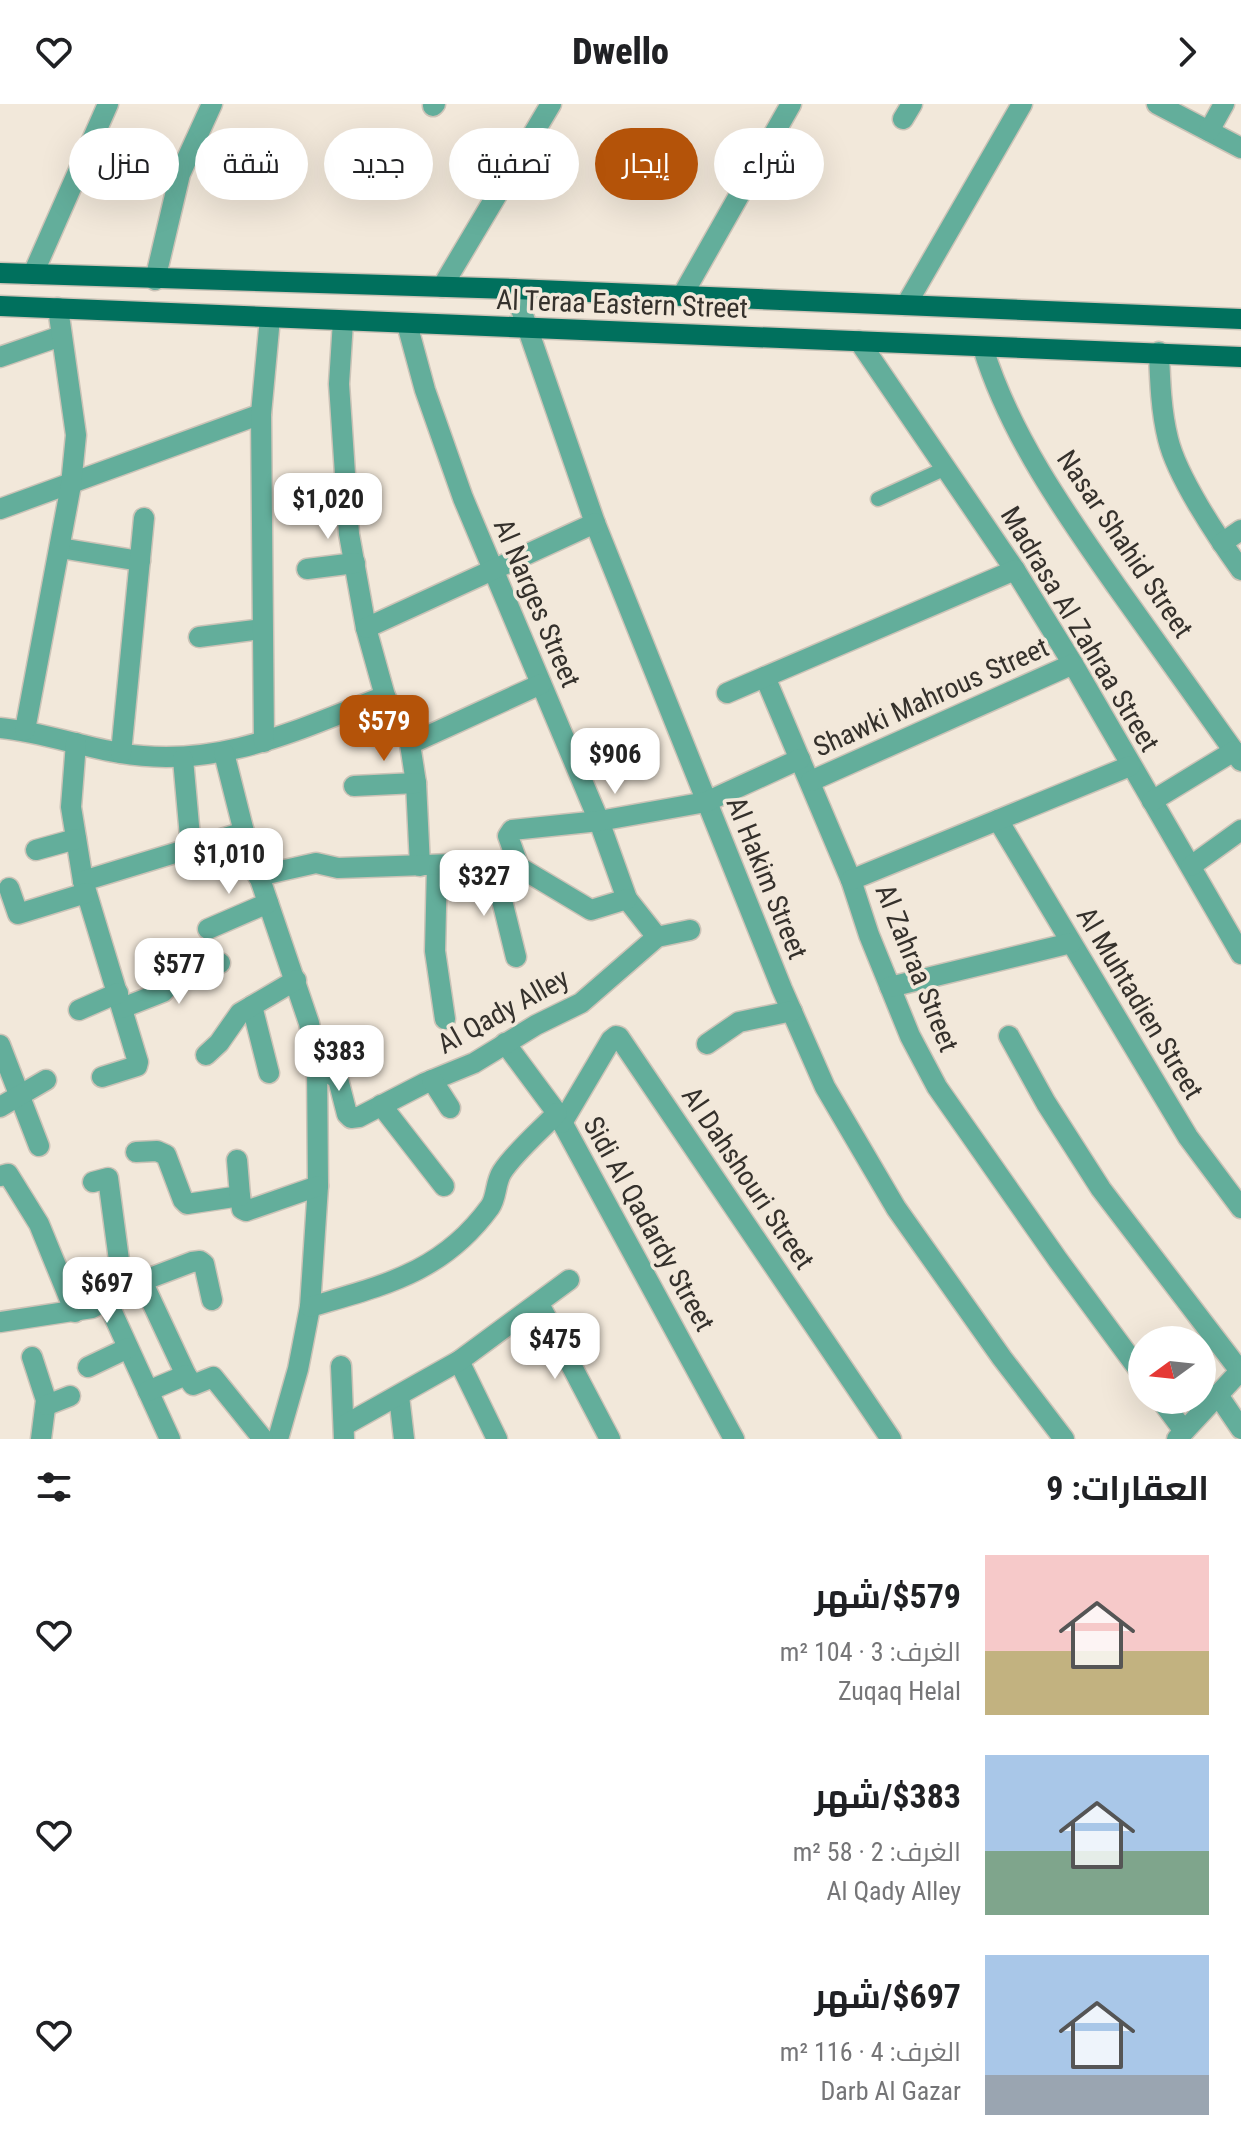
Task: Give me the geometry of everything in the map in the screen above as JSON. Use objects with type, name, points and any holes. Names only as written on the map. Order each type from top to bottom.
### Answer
[{"type":"main road","name":"Al Teraa Eastern Street","points":[[0,273],[514,289],[1241,319]]},
{"type":"main road","points":[[96,278],[96,310]]},
{"type":"main road","name":"Al Teraa Eastern Street","points":[[0,306],[1241,357]]},
{"type":"street","points":[[33,274],[108,104]]},
{"type":"street","points":[[155,280],[180,174],[212,104]]},
{"type":"street","points":[[442,287],[551,104]]},
{"type":"street","points":[[682,296],[791,104]]},
{"type":"street","points":[[906,305],[1022,104]]},
{"type":"street","points":[[1157,104],[1241,148]]},
{"type":"street","points":[[1209,131],[1224,104]]},
{"type":"street","name":"Al Hakim Street","points":[[514,289],[595,523],[706,802],[825,1087],[896,1208],[1002,1358],[1064,1439]]},
{"type":"street","points":[[25,730],[71,485],[76,435],[58,308]]},
{"type":"street","points":[[264,742],[261,414],[270,318]]},
{"type":"street","points":[[343,321],[339,384],[349,534],[366,628],[385,696],[410,744],[428,866],[435,951],[445,1019]]},
{"type":"street","name":"Al Narges Street","points":[[407,324],[425,390],[458,484],[599,821],[627,899],[657,937]]},
{"type":"street","points":[[0,357],[61,336]]},
{"type":"street","name":"Madrasa Al Zahraa Street","points":[[859,341],[1015,570],[1241,954]]},
{"type":"street","name":"Nasar Shahid Street","points":[[983,348],[1007,411],[1075,527],[1237,756]]},
{"type":"street","points":[[1159,352],[1161,399],[1175,460],[1222,543],[1241,570]]},
{"type":"street","points":[[0,509],[261,414]]},
{"type":"street","points":[[121,753],[144,518]]},
{"type":"street","points":[[366,628],[595,523]]},
{"type":"street","points":[[1222,543],[1241,530]]},
{"type":"street","points":[[60,548],[140,561]]},
{"type":"street","points":[[307,569],[355,563]]},
{"type":"street","points":[[727,693],[1015,570]]},
{"type":"street","points":[[199,637],[262,629]]},
{"type":"street","name":"Shawki Mahrous Street","points":[[811,781],[1073,664]]},
{"type":"street","name":"Al Zahraa Street","points":[[765,677],[851,880],[910,1036],[937,1087],[1128,1355]]},
{"type":"street","points":[[410,744],[541,684]]},
{"type":"street","points":[[0,728],[25,730],[121,753],[183,759],[224,753],[264,742],[385,696]]},
{"type":"street","points":[[76,743],[71,807],[84,887],[138,1064],[102,1077]]},
{"type":"street","points":[[224,753],[244,832],[309,1023],[317,1064],[318,1186],[310,1307],[298,1369],[278,1439]]},
{"type":"street","points":[[1152,801],[1237,756]]},
{"type":"street","points":[[183,759],[191,848]]},
{"type":"street","points":[[519,867],[509,832],[599,821],[706,802],[800,759]]},
{"type":"street","points":[[851,880],[1130,766]]},
{"type":"street","points":[[354,786],[416,783]]},
{"type":"street","name":"Al Muhtadien Street","points":[[998,820],[1188,1137],[1241,1208]]},
{"type":"street","points":[[1191,866],[1241,830]]},
{"type":"street","points":[[9,888],[18,914],[191,848],[244,832]]},
{"type":"street","points":[[36,850],[76,839]]},
{"type":"street","points":[[258,876],[316,863],[338,868],[519,867],[591,910],[627,899]]},
{"type":"street","points":[[494,868],[516,957]]},
{"type":"street","points":[[208,929],[268,903]]},
{"type":"street","name":"Al Qady Alley","points":[[317,1064],[338,1079],[351,1118],[359,1117],[432,1080],[474,1063],[581,1003],[657,937],[690,930]]},
{"type":"street","points":[[890,987],[1071,943]]},
{"type":"street","points":[[79,1010],[161,993],[180,974],[220,963]]},
{"type":"street","points":[[206,1055],[219,1043],[240,1013],[296,980]]},
{"type":"street","points":[[252,1006],[269,1073]]},
{"type":"street","points":[[707,1044],[739,1022],[792,1011]]},
{"type":"street","points":[[1009,1036],[1046,1103],[1101,1189],[1241,1371],[1181,1435],[1169,1414]]},
{"type":"street","name":"Al Dahshouri Street","points":[[559,1118],[611,1040],[619,1037],[891,1439]]},
{"type":"street","name":"Sidi Al Qadardy Street","points":[[505,1043],[559,1118],[734,1439]]},
{"type":"street","points":[[0,1045],[39,1146]]},
{"type":"street","points":[[0,1107],[46,1080]]},
{"type":"street","points":[[432,1080],[450,1108]]},
{"type":"street","points":[[381,1105],[444,1186]]},
{"type":"street","points":[[310,1307],[406,1278],[451,1249],[489,1208],[502,1172],[559,1118]]},
{"type":"street","points":[[136,1152],[157,1151],[166,1155],[185,1203],[240,1196]]},
{"type":"street","points":[[237,1160],[242,1209],[246,1211],[318,1186]]},
{"type":"street","points":[[0,1176],[8,1174],[39,1224],[75,1312]]},
{"type":"street","points":[[93,1182],[108,1178],[124,1291],[128,1348],[170,1439]]},
{"type":"street","points":[[0,1322],[75,1312],[200,1261],[204,1264],[212,1300]]},
{"type":"street","points":[[344,1432],[459,1361],[569,1280]]},
{"type":"street","points":[[124,1291],[193,1385],[213,1377],[263,1439]]},
{"type":"street","points":[[539,1304],[610,1439]]},
{"type":"street","points":[[88,1367],[128,1348]]},
{"type":"street","points":[[32,1357],[47,1405],[41,1439]]},
{"type":"street","points":[[459,1361],[497,1439]]},
{"type":"street","points":[[341,1366],[344,1432]]},
{"type":"street","points":[[148,1391],[186,1375]]},
{"type":"street","points":[[1218,1395],[1241,1429]]},
{"type":"street","points":[[47,1405],[70,1396]]},
{"type":"street","points":[[399,1396],[404,1439]]},
{"type":"lane","points":[[878,499],[946,468]]}]
